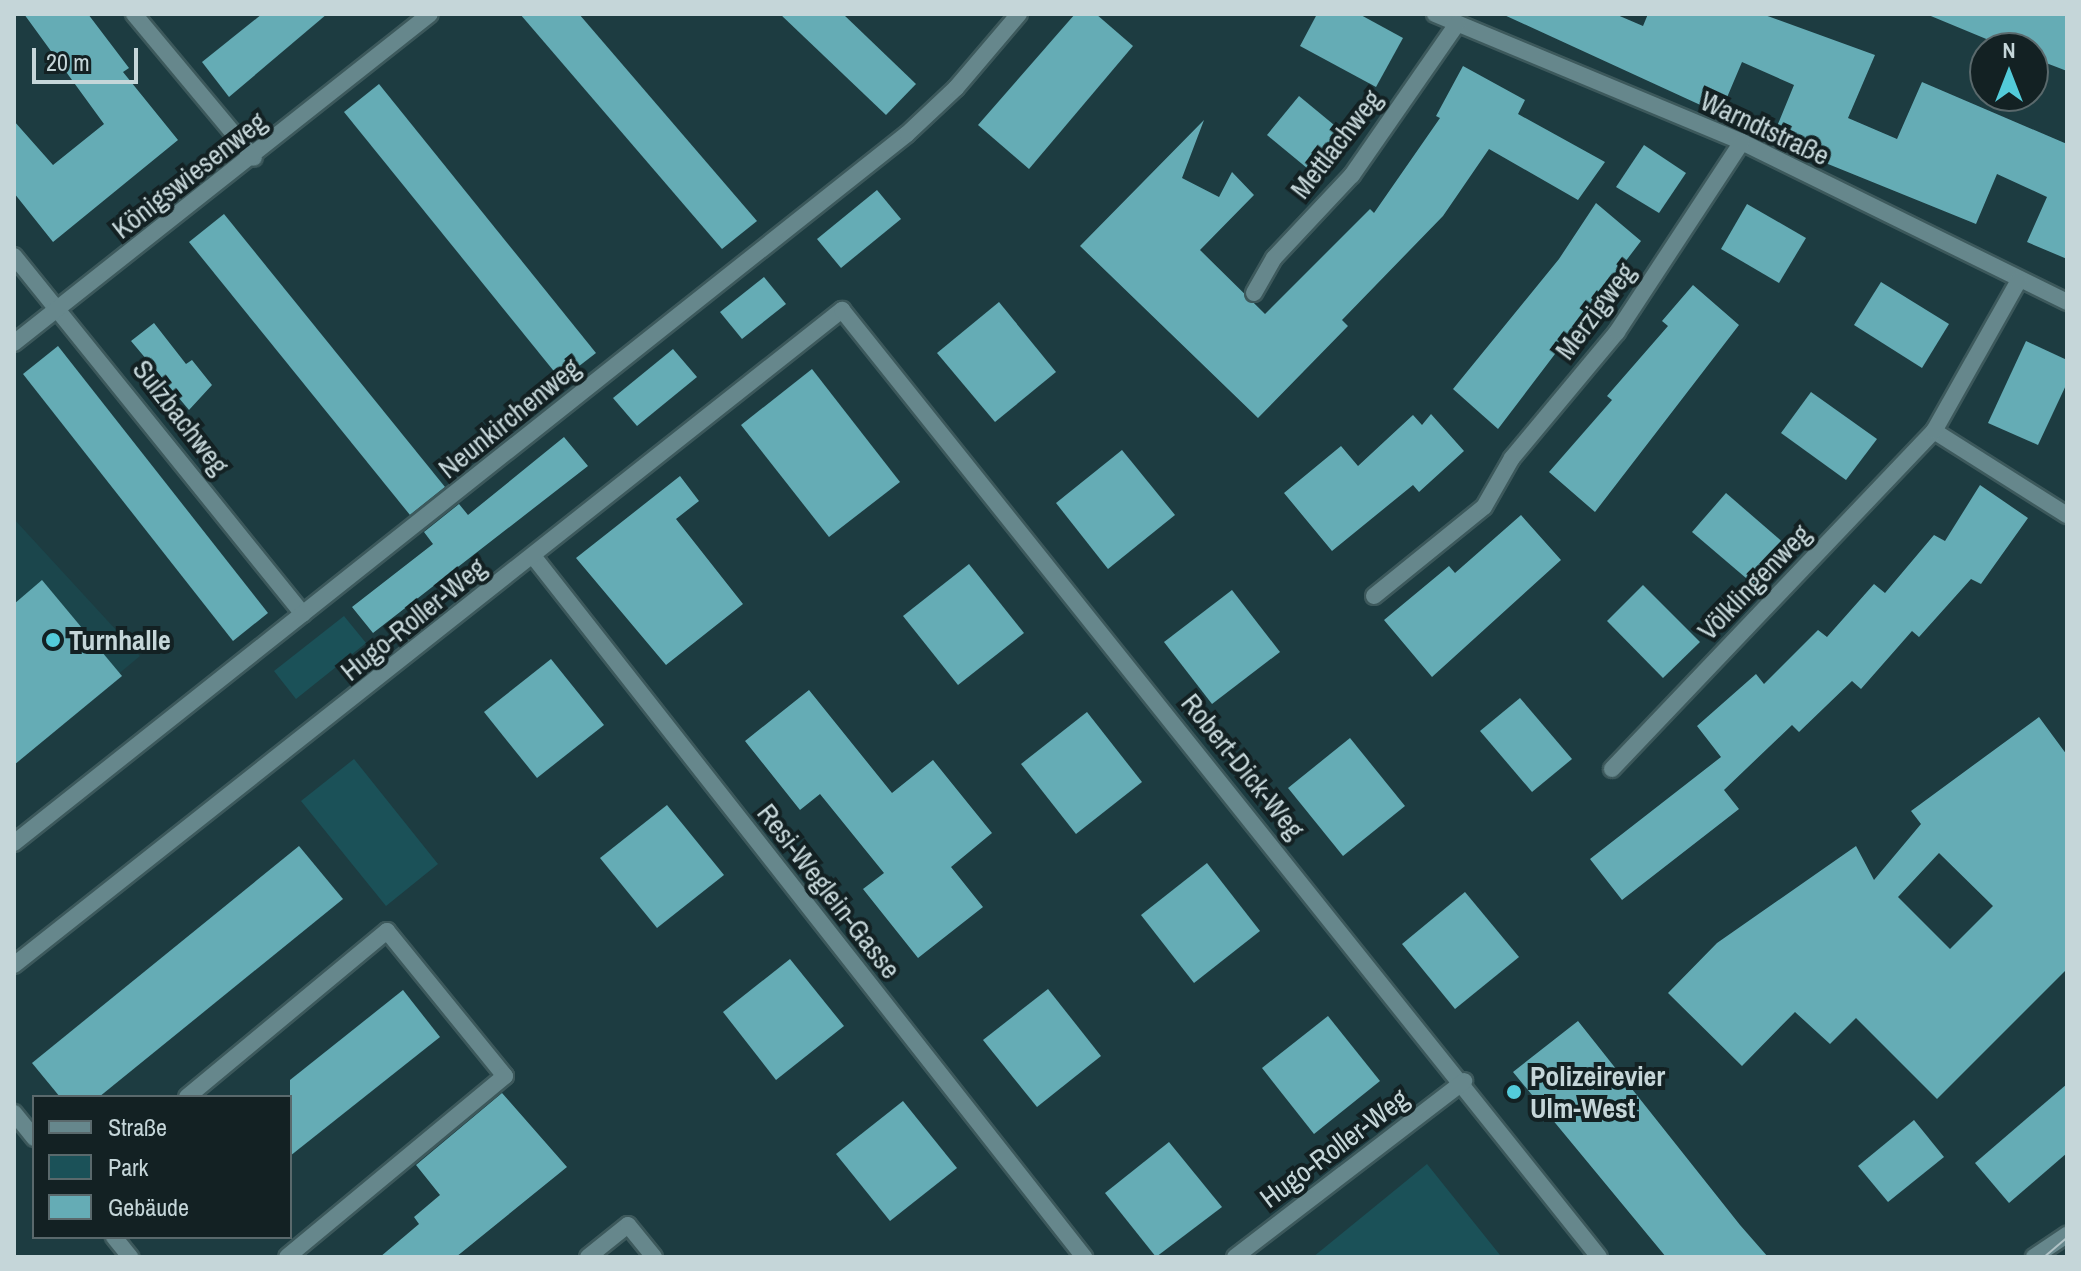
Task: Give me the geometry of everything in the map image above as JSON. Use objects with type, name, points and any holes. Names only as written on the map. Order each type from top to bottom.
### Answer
[{"type":"street","points":[[134,14],[254,158]]},
{"type":"street","name":"Königswiesenweg","points":[[14,343],[254,158],[430,14]]},
{"type":"street","name":"Neunkirchenweg","points":[[14,843],[907,134],[956,88],[1019,14]]},
{"type":"street","name":"Warndtstraße","points":[[1435,14],[1742,142],[2067,302]]},
{"type":"street","name":"Mettlachweg","points":[[1254,293],[1274,258],[1352,175],[1457,24]]},
{"type":"street","name":"Merzigweg","points":[[1374,596],[1484,507],[1512,458],[1617,332],[1742,142]]},
{"type":"street","name":"Sulzbachweg","points":[[14,256],[61,307],[303,614]]},
{"type":"street","name":"Völklingenweg","points":[[1612,769],[1934,431],[2019,280]]},
{"type":"street","name":"Hugo-Roller-Weg","points":[[14,965],[842,310]]},
{"type":"street","name":"Robert-Dick-Weg","points":[[842,310],[1464,1081],[1599,1257]]},
{"type":"street","points":[[1934,431],[2067,515]]},
{"type":"street","name":"Resi-Weglein-Gasse","points":[[533,556],[1084,1257]]},
{"type":"street","points":[[189,1095],[387,931],[505,1076],[287,1257]]},
{"type":"street","name":"Hugo-Roller-Weg","points":[[1235,1257],[1464,1081]]},
{"type":"street","points":[[14,1113],[32,1136]]},
{"type":"street","points":[[588,1257],[628,1225],[654,1257]]},
{"type":"street","points":[[2034,1257],[2067,1235]]},
{"type":"street","points":[[116,1239],[130,1257]]},
{"type":"shaded area","name":"Turnhalle","points":[[14,519],[140,656],[14,761]]},
{"type":"green space","points":[[344,616],[366,643],[296,699],[274,671]]},
{"type":"green space","points":[[354,759],[438,864],[386,906],[301,801]]},
{"type":"green space","points":[[1427,1164],[1500,1255],[1313,1257]]},
{"type":"building","points":[[24,14],[88,14],[129,68],[123,72],[178,140],[53,242],[14,193],[14,121],[53,165],[104,124]]},
{"type":"building","points":[[262,14],[327,14],[229,97],[202,62]]},
{"type":"building","points":[[520,14],[579,14],[757,221],[722,249]]},
{"type":"building","points":[[780,14],[843,14],[916,84],[886,115]]},
{"type":"building","points":[[1075,14],[1096,14],[1133,46],[1029,169],[978,125]]},
{"type":"building","points":[[1317,14],[1359,14],[1403,38],[1376,87],[1300,46]]},
{"type":"building","points":[[1502,14],[1615,14],[1643,26],[1648,14],[1762,14],[1875,55],[1848,118],[1897,139],[1922,82],[1969,102],[1969,112],[1992,112],[2067,144],[2067,259],[2027,242],[2047,197],[1997,174],[1976,224],[1771,141],[1794,85],[1742,62],[1720,114]]},
{"type":"building","points":[[1926,14],[2067,14],[2067,71],[2049,64],[2049,32],[1969,32]]},
{"type":"building","points":[[1463,66],[1525,100],[1518,114],[1605,162],[1578,200],[1489,149],[1443,216],[1342,320],[1348,326],[1258,418],[1080,246],[1204,120],[1182,178],[1219,197],[1232,172],[1254,195],[1200,250],[1265,314],[1370,209],[1374,213],[1440,118],[1436,116]]},
{"type":"building","points":[[379,84],[596,353],[561,380],[344,112]]},
{"type":"building","points":[[1299,96],[1345,134],[1313,173],[1267,135]]},
{"type":"building","points":[[1644,145],[1686,173],[1659,213],[1616,187]]},
{"type":"building","points":[[877,190],[901,219],[841,268],[817,239]]},
{"type":"building","points":[[1596,203],[1641,241],[1498,429],[1453,389],[1559,259]]},
{"type":"building","points":[[1747,204],[1806,238],[1779,283],[1721,249]]},
{"type":"building","points":[[224,214],[445,487],[410,515],[189,242]]},
{"type":"building","points":[[764,277],[786,304],[742,339],[720,312]]},
{"type":"building","points":[[1881,282],[1949,324],[1922,368],[1854,325]]},
{"type":"building","points":[[1693,285],[1739,325],[1595,512],[1549,472],[1612,400],[1607,396],[1668,326],[1662,321]]},
{"type":"building","points":[[999,302],[1056,372],[995,422],[937,353]]},
{"type":"building","points":[[154,323],[186,364],[192,360],[212,385],[189,410],[131,341]]},
{"type":"building","points":[[2026,341],[2067,360],[2067,383],[2038,445],[1988,423]]},
{"type":"building","points":[[58,346],[268,613],[233,641],[23,374]]},
{"type":"building","points":[[673,349],[697,377],[637,426],[613,398]]},
{"type":"building","points":[[812,369],[900,482],[829,537],[741,425]]},
{"type":"building","points":[[1811,392],[1877,439],[1846,480],[1781,433]]},
{"type":"building","points":[[1431,414],[1464,451],[1419,492],[1413,485],[1332,551],[1284,493],[1341,446],[1358,466],[1413,415],[1422,425]]},
{"type":"building","points":[[564,437],[588,466],[373,633],[352,607],[433,544],[424,532],[459,504],[468,515]]},
{"type":"building","points":[[1122,450],[1175,515],[1108,569],[1056,503]]},
{"type":"building","points":[[680,476],[699,501],[676,519],[743,604],[666,665],[576,558]]},
{"type":"building","points":[[1980,485],[2028,518],[1981,584],[1971,579],[1919,637],[1912,631],[1861,689],[1852,681],[1799,732],[1792,725],[1724,790],[1739,809],[1622,900],[1590,859],[1721,757],[1697,726],[1756,674],[1764,684],[1818,630],[1827,637],[1874,584],[1885,593],[1934,535],[1945,541]]},
{"type":"building","points":[[1726,493],[1786,545],[1753,584],[1692,532]]},
{"type":"building","points":[[1521,515],[1561,560],[1432,677],[1384,620],[1449,566],[1455,573]]},
{"type":"building","points":[[969,564],[1024,633],[958,685],[903,616]]},
{"type":"building","name":"Turnhalle","points":[[42,580],[122,676],[14,765],[14,604]]},
{"type":"building","points":[[1643,585],[1700,642],[1663,678],[1607,621]]},
{"type":"building","points":[[1232,590],[1280,652],[1212,704],[1164,642]]},
{"type":"building","points":[[551,659],[604,725],[537,778],[484,712]]},
{"type":"building","points":[[809,690],[892,793],[933,760],[992,833],[951,867],[983,907],[918,958],[863,889],[884,873],[820,794],[800,810],[745,741]]},
{"type":"building","points":[[1520,698],[1572,759],[1532,792],[1480,731]]},
{"type":"building","points":[[1087,712],[1142,782],[1076,834],[1021,764]]},
{"type":"building","points":[[2039,717],[2067,755],[2067,969],[1937,1099],[1856,1018],[1830,1044],[1795,1012],[1742,1066],[1668,993],[1717,943],[1856,846],[1874,880],[1921,824],[1911,811]],"holes":[[[1939,853],[1993,906],[1950,949],[1898,897]]]},
{"type":"building","points":[[1350,738],[1405,806],[1343,856],[1288,788]]},
{"type":"building","points":[[667,805],[724,875],[657,928],[600,858]]},
{"type":"building","points":[[299,846],[343,899],[101,1095],[58,1095],[32,1063]]},
{"type":"building","points":[[1207,863],[1260,931],[1194,983],[1141,915]]},
{"type":"building","points":[[1465,892],[1519,957],[1455,1009],[1402,944]]},
{"type":"building","points":[[790,959],[844,1026],[776,1080],[723,1012]]},
{"type":"building","points":[[1048,989],[1101,1056],[1037,1107],[983,1040]]},
{"type":"building","points":[[403,990],[440,1037],[292,1154],[290,1080]]},
{"type":"building","points":[[1328,1016],[1380,1081],[1314,1134],[1262,1068]]},
{"type":"building","points":[[1578,1021],[1768,1257],[1666,1257],[1513,1072]]},
{"type":"building","points":[[2067,1084],[2067,1153],[2009,1203],[1975,1163]]},
{"type":"building","points":[[502,1093],[567,1167],[456,1257],[380,1257],[419,1224],[414,1217],[440,1195],[416,1165]]},
{"type":"building","points":[[903,1101],[957,1168],[890,1221],[836,1154]]},
{"type":"building","points":[[1914,1120],[1944,1157],[1888,1202],[1858,1166]]},
{"type":"building","points":[[1169,1142],[1222,1207],[1156,1257],[1105,1193]]},
{"type":"tram line","points":[[2044,1257],[2067,1238]]},
{"type":"place","name":"Turnhalle","points":[[53,640]]},
{"type":"place","name":"Polizeirevier Ulm-West","points":[[1514,1092]]}]
